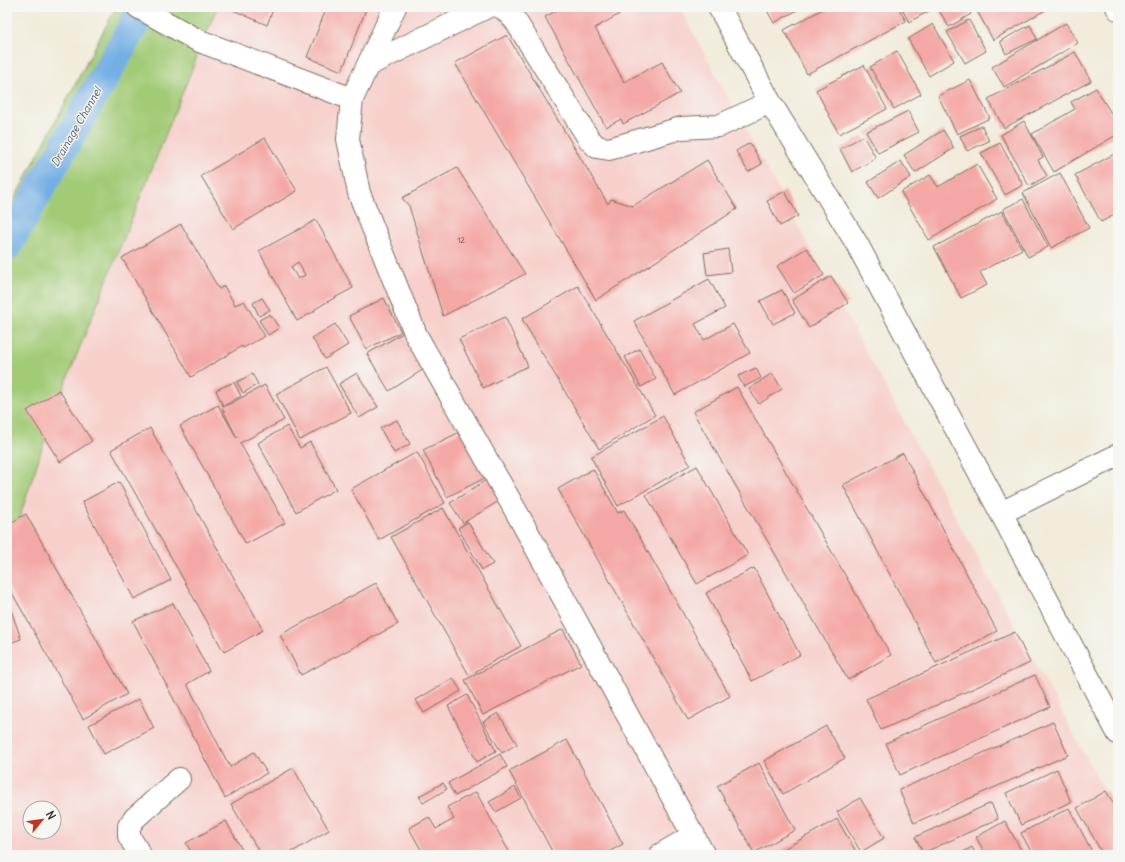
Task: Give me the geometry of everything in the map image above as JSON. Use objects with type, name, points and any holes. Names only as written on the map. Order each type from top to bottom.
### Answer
[{"type":"street","points":[[138,7],[197,40],[352,99]]},
{"type":"street","points":[[395,7],[352,99],[348,139],[359,193],[416,334],[517,513],[704,855]]},
{"type":"street","points":[[368,65],[487,7]]},
{"type":"street","points":[[500,7],[503,8],[514,20],[589,139],[597,147],[609,149],[681,128],[719,126],[770,102]]},
{"type":"street","points":[[719,7],[770,102],[857,244],[1116,724]]},
{"type":"street","points":[[1001,512],[1118,455]]},
{"type":"street","points":[[140,855],[129,836],[129,826],[135,818],[179,779]]},
{"type":"street","points":[[660,855],[694,835]]},
{"type":"shaded area","points":[[187,7],[679,7],[1118,816],[1118,855],[7,855],[7,392]]},
{"type":"green space","points":[[116,7],[217,7],[55,409],[7,556],[7,213]]},
{"type":"building","points":[[226,7],[274,7],[267,25]]},
{"type":"building","points":[[327,7],[367,7],[342,71],[307,57]]},
{"type":"building","points":[[563,7],[632,7],[595,28],[624,82],[662,62],[680,93],[623,124],[621,119],[606,127],[545,17]]},
{"type":"building","points":[[765,7],[803,7],[774,23]]},
{"type":"building","points":[[827,7],[898,7],[906,21],[807,74],[784,30]]},
{"type":"building","points":[[901,7],[932,7],[933,9],[909,22]]},
{"type":"building","points":[[937,7],[967,7],[971,14],[949,27]]},
{"type":"building","points":[[975,7],[1051,7],[993,40]]},
{"type":"building","points":[[969,20],[986,51],[965,63],[947,32]]},
{"type":"building","points":[[1066,23],[1078,43],[1004,87],[992,67]]},
{"type":"building","points":[[933,24],[954,61],[929,76],[908,39]]},
{"type":"building","points":[[1030,25],[1037,39],[1006,54],[1000,41]]},
{"type":"building","points":[[507,35],[608,204],[611,199],[633,206],[707,160],[737,209],[596,300],[455,63]]},
{"type":"building","points":[[897,51],[921,94],[894,109],[870,67]]},
{"type":"building","points":[[1075,52],[1091,81],[1004,128],[988,99]]},
{"type":"building","points":[[864,65],[887,109],[839,134],[816,90]]},
{"type":"building","points":[[970,80],[990,118],[957,134],[938,96]]},
{"type":"building","points":[[1096,88],[1118,125],[1118,134],[1054,172],[1032,134],[1075,109],[1071,102]]},
{"type":"building","points":[[908,111],[919,132],[878,153],[866,132]]},
{"type":"building","points":[[1024,121],[1043,157],[1038,160],[1047,176],[1029,186],[1001,135]]},
{"type":"building","points":[[982,126],[989,141],[967,151],[960,136]]},
{"type":"building","points":[[943,130],[954,148],[915,173],[904,155]]},
{"type":"building","points":[[863,136],[876,158],[852,172],[840,149]]},
{"type":"building","points":[[265,138],[297,191],[233,229],[201,176]]},
{"type":"building","points":[[750,143],[762,164],[748,172],[736,151]]},
{"type":"building","points":[[1000,143],[1023,185],[1005,195],[981,153]]},
{"type":"building","points":[[1118,152],[1118,213],[1101,222],[1075,175]]},
{"type":"building","points":[[901,161],[911,177],[878,198],[868,182]]},
{"type":"building","points":[[977,164],[997,199],[929,240],[901,192],[930,175],[938,187]]},
{"type":"building","points":[[457,168],[525,274],[443,316],[409,206],[402,198]]},
{"type":"building","points":[[1060,173],[1089,228],[1051,248],[1023,193]]},
{"type":"building","points":[[785,191],[798,216],[780,226],[767,201]]},
{"type":"building","points":[[1023,199],[1048,247],[1028,257],[1003,209]]},
{"type":"building","points":[[1002,211],[1022,249],[980,272],[987,285],[961,298],[934,247]]},
{"type":"building","points":[[316,220],[353,288],[325,303],[314,310],[315,311],[297,321],[259,251]],"holes":[[[298,262],[305,275],[298,279],[291,267]]]},
{"type":"building","points":[[181,224],[219,289],[224,286],[235,305],[244,301],[265,336],[243,348],[242,346],[191,377],[122,258]]},
{"type":"building","points":[[807,248],[824,275],[794,293],[777,266]]},
{"type":"building","points":[[728,249],[731,272],[707,275],[704,253]]},
{"type":"building","points":[[831,276],[848,303],[809,328],[792,300]]},
{"type":"building","points":[[709,279],[725,308],[695,324],[704,340],[733,324],[750,353],[675,395],[634,321]]},
{"type":"building","points":[[578,286],[655,415],[599,449],[522,319]]},
{"type":"building","points":[[782,290],[795,313],[773,324],[760,301]]},
{"type":"building","points":[[262,298],[270,310],[259,316],[253,303]]},
{"type":"building","points":[[384,298],[401,332],[366,349],[349,316]]},
{"type":"building","points":[[270,314],[279,328],[268,335],[259,320]]},
{"type":"building","points":[[505,317],[528,366],[483,388],[459,339]]},
{"type":"building","points":[[335,324],[348,345],[325,359],[312,338]]},
{"type":"building","points":[[403,333],[424,369],[389,391],[367,354]]},
{"type":"building","points":[[639,349],[656,379],[641,387],[625,357]]},
{"type":"building","points":[[326,367],[351,413],[300,440],[276,394]]},
{"type":"building","points":[[756,368],[761,378],[744,387],[738,376]]},
{"type":"building","points":[[357,373],[378,407],[359,418],[339,384]]},
{"type":"building","points":[[772,373],[782,389],[759,404],[749,389]]},
{"type":"building","points":[[252,374],[258,384],[243,393],[237,382]]},
{"type":"building","points":[[234,382],[241,396],[223,406],[216,390]]},
{"type":"building","points":[[265,385],[284,420],[240,443],[285,523],[246,544],[180,426],[218,405],[237,438],[222,408]]},
{"type":"building","points":[[737,387],[891,655],[848,680],[693,412]]},
{"type":"building","points":[[59,390],[92,441],[60,462],[27,411]]},
{"type":"building","points":[[663,416],[690,465],[618,506],[591,457]]},
{"type":"building","points":[[397,420],[410,444],[394,453],[380,428]]},
{"type":"building","points":[[287,426],[300,448],[310,442],[336,489],[296,512],[258,443]]},
{"type":"building","points":[[150,428],[263,630],[224,652],[111,450]]},
{"type":"building","points":[[464,430],[487,477],[447,497],[423,450]]},
{"type":"building","points":[[417,452],[445,503],[379,540],[351,489]]},
{"type":"building","points":[[903,453],[997,631],[936,663],[843,485]]},
{"type":"building","points":[[697,466],[748,555],[697,584],[646,495]]},
{"type":"building","points":[[593,469],[618,513],[624,510],[730,696],[688,720],[558,489]]},
{"type":"building","points":[[491,477],[504,498],[463,523],[450,503]]},
{"type":"building","points":[[119,482],[171,580],[134,599],[82,502]]},
{"type":"building","points":[[443,508],[521,646],[469,675],[391,537]]},
{"type":"building","points":[[26,514],[127,694],[83,719],[7,584],[7,525]]},
{"type":"building","points":[[468,522],[493,564],[482,570],[458,528]]},
{"type":"building","points":[[754,568],[800,655],[752,681],[706,593]]},
{"type":"building","points":[[376,583],[398,624],[301,675],[280,635]]},
{"type":"building","points":[[7,598],[21,639],[7,644]]},
{"type":"building","points":[[173,603],[209,671],[187,684],[230,767],[254,752],[267,773],[225,798],[133,621]]},
{"type":"building","points":[[563,629],[581,664],[483,715],[465,680]]},
{"type":"building","points":[[1015,632],[1030,663],[881,730],[866,699]]},
{"type":"building","points":[[1035,675],[1050,707],[900,775],[886,743]]},
{"type":"building","points":[[453,678],[461,691],[424,713],[416,700]]},
{"type":"building","points":[[467,695],[496,751],[477,762],[448,706]]},
{"type":"building","points":[[139,699],[154,728],[104,754],[89,725]]},
{"type":"building","points":[[498,713],[517,744],[502,753],[483,722]]},
{"type":"building","points":[[1053,722],[1068,755],[914,823],[899,790]]},
{"type":"building","points":[[826,726],[845,758],[783,794],[764,761]]},
{"type":"building","points":[[567,740],[623,844],[603,855],[554,855],[509,771]]},
{"type":"building","points":[[500,754],[507,767],[455,796],[448,783]]},
{"type":"building","points":[[759,763],[795,830],[754,853],[717,786]]},
{"type":"building","points":[[293,768],[329,830],[287,855],[261,855],[231,804]]},
{"type":"building","points":[[1057,769],[1071,802],[1021,825],[1006,793]]},
{"type":"building","points":[[443,783],[447,789],[423,803],[419,796]]},
{"type":"building","points":[[515,787],[521,798],[496,812],[489,802]]},
{"type":"building","points":[[1106,791],[1118,811],[1118,855],[1103,855],[1077,808]]},
{"type":"building","points":[[476,792],[511,855],[424,855],[409,828],[429,817],[436,829],[454,819],[447,807]]},
{"type":"building","points":[[860,798],[884,838],[861,852],[837,812]]},
{"type":"building","points":[[991,803],[998,819],[923,853],[915,837]]},
{"type":"building","points":[[1069,808],[1094,855],[1033,855],[1021,833]]},
{"type":"building","points":[[837,819],[858,855],[773,855]]},
{"type":"building","points":[[226,821],[245,855],[193,855],[186,843]]},
{"type":"building","points":[[1005,821],[1024,855],[986,855],[976,837]]},
{"type":"building","points":[[972,847],[976,855],[958,855]]},
{"type":"waterway","name":"Drainage Channel","points":[[7,246],[144,7]]}]
